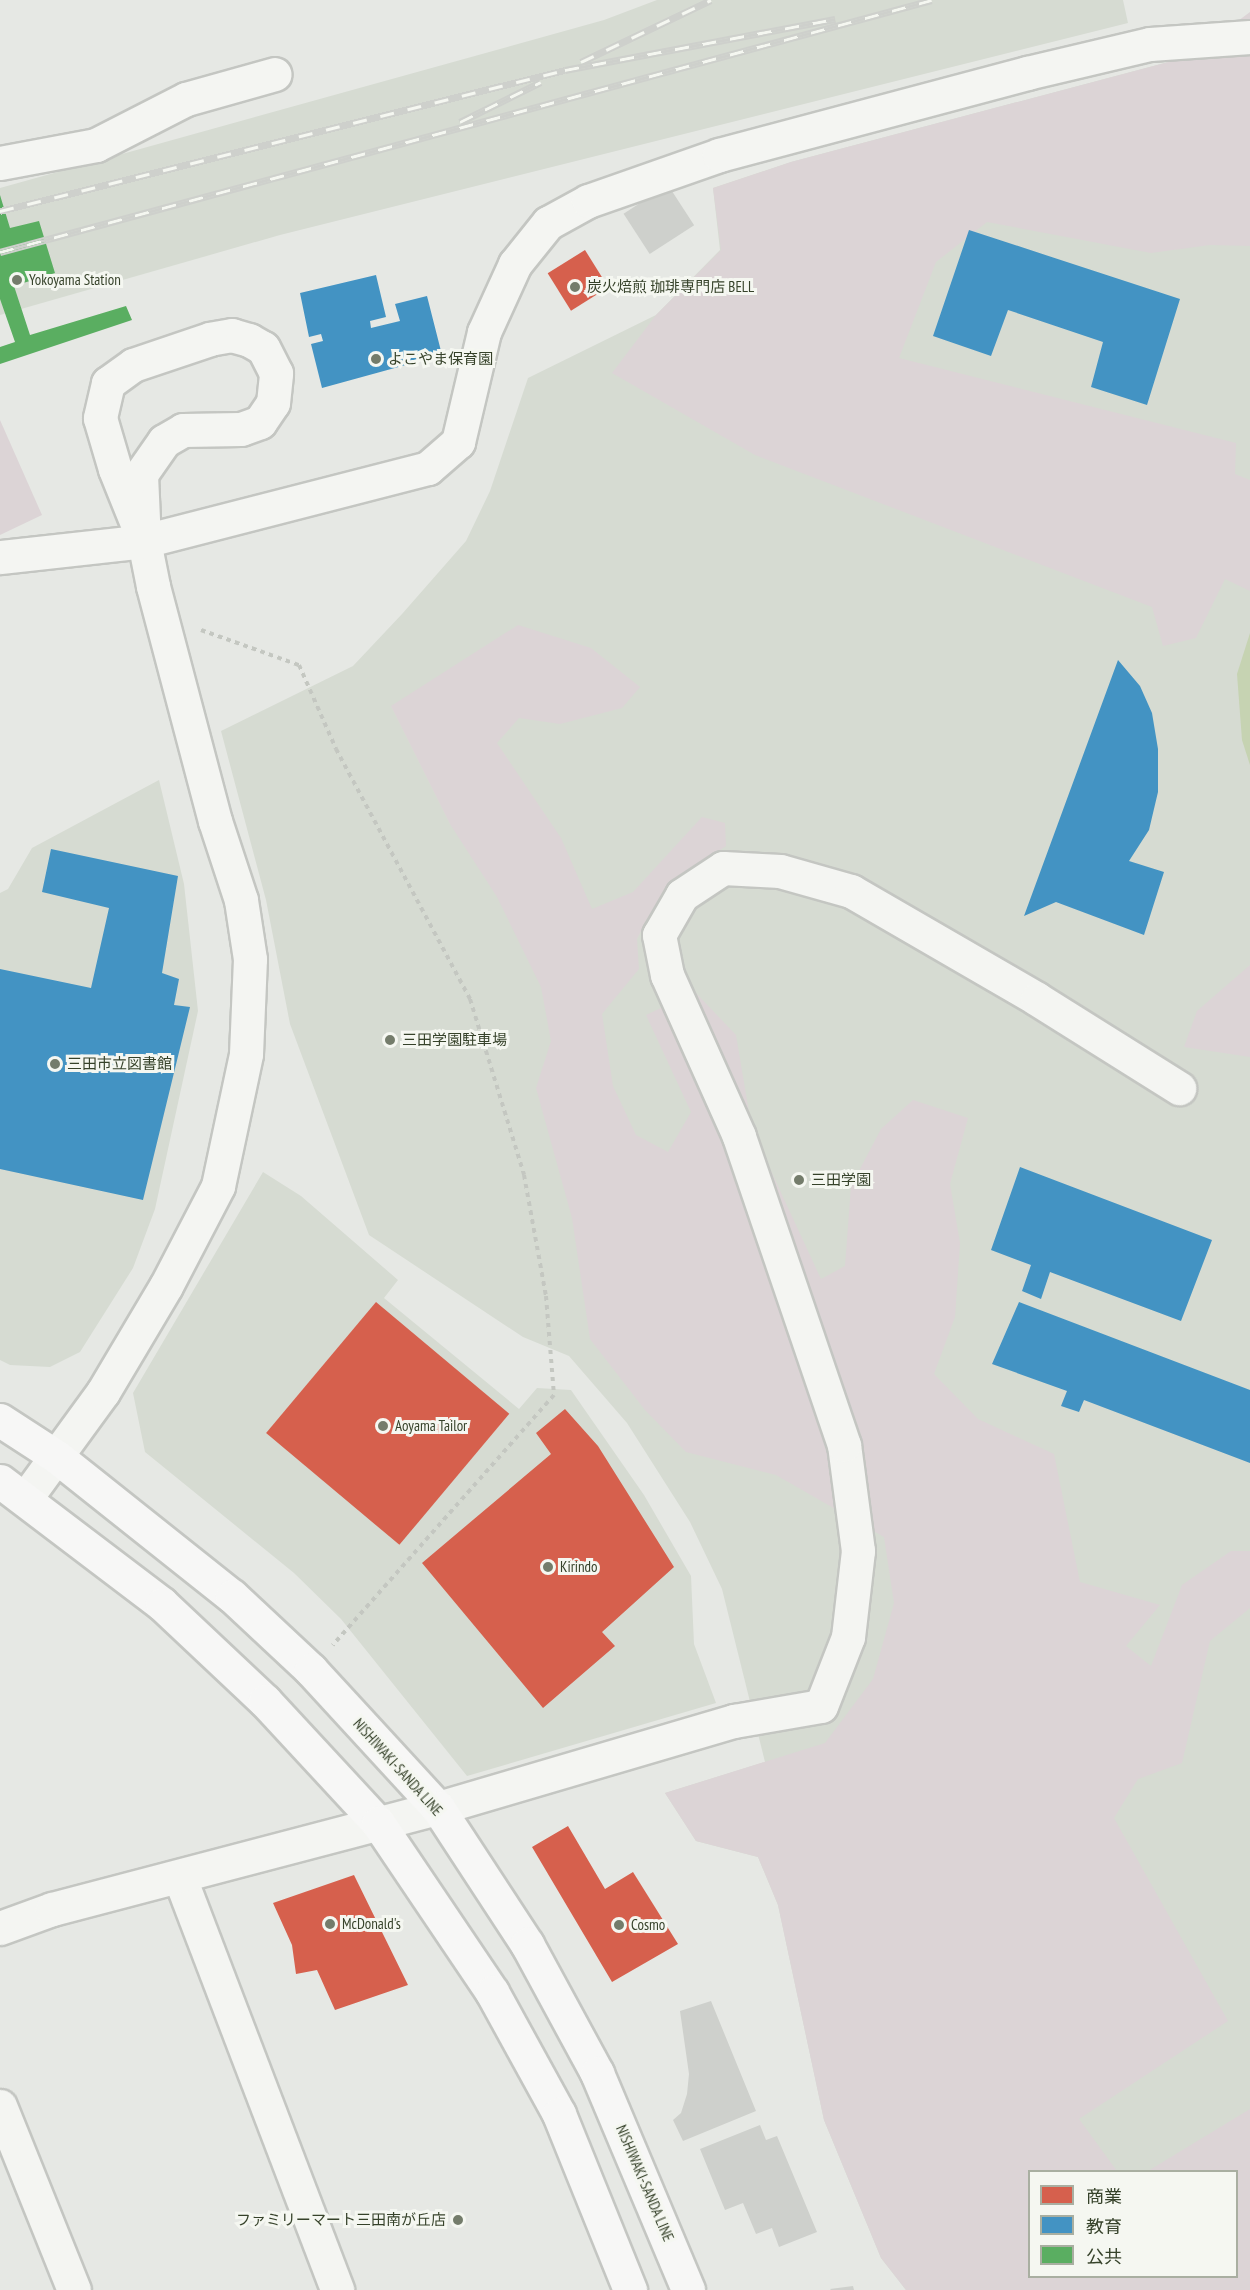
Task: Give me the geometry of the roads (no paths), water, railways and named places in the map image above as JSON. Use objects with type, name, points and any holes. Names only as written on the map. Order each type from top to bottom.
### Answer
[{"type":"main road","name":"NISHIWAKI-SANDA LINE","points":[[0,1420],[57,1456],[224,1589],[311,1670],[438,1808],[527,1944],[597,2073],[688,2290]]},
{"type":"main road","points":[[13,1490],[162,1604],[265,1701],[378,1824],[492,1992],[559,2114],[630,2290]]},
{"type":"street","points":[[0,557],[144,541],[428,468],[444,458],[458,442],[465,423],[484,332],[515,264],[548,224],[588,201],[719,155],[1027,73],[1150,44],[1250,37]]},
{"type":"street","points":[[0,163],[96,146],[186,99],[275,74]]},
{"type":"street","points":[[13,1490],[57,1456],[103,1392],[166,1286],[218,1186],[246,1054],[250,959],[241,900],[215,821],[144,541],[115,469],[100,418],[108,383],[133,365],[210,339],[232,336],[249,340],[263,348],[272,359],[276,373],[273,404],[260,422],[241,429],[183,430],[164,441],[141,474],[144,541]]},
{"type":"street","points":[[0,1928],[52,1909],[180,1878],[438,1808],[734,1721],[821,1706],[848,1637],[858,1551],[844,1445],[739,1136],[667,975],[659,935],[682,895],[723,868],[780,871],[851,891],[1037,999],[1179,1088]]},
{"type":"street","points":[[180,1878],[337,2290]]},
{"type":"street","points":[[0,2106],[74,2290]]},
{"type":"railway","points":[[581,62],[711,0]]},
{"type":"railway","points":[[0,252],[932,0]]},
{"type":"railway","points":[[0,211],[565,70],[835,19]]},
{"type":"railway","points":[[460,122],[541,82]]},
{"type":"place","name":"Yokoyama Station","points":[[17,280]]},
{"type":"place","name":"炭火焙煎 珈琲専門店 BELL","points":[[575,287]]},
{"type":"place","name":"よこやま保育園","points":[[376,359]]},
{"type":"place","name":"三田学園駐車場","points":[[390,1040]]},
{"type":"place","name":"三田市立図書館","points":[[55,1064]]},
{"type":"place","name":"三田学園","points":[[799,1180]]},
{"type":"place","name":"Aoyama Tailor","points":[[383,1426]]},
{"type":"place","name":"Kirindo","points":[[548,1567]]},
{"type":"place","name":"McDonald's","points":[[330,1924]]},
{"type":"place","name":"Cosmo","points":[[619,1925]]},
{"type":"place","name":"ファミリーマート三田南が丘店","points":[[458,2220]]}]
